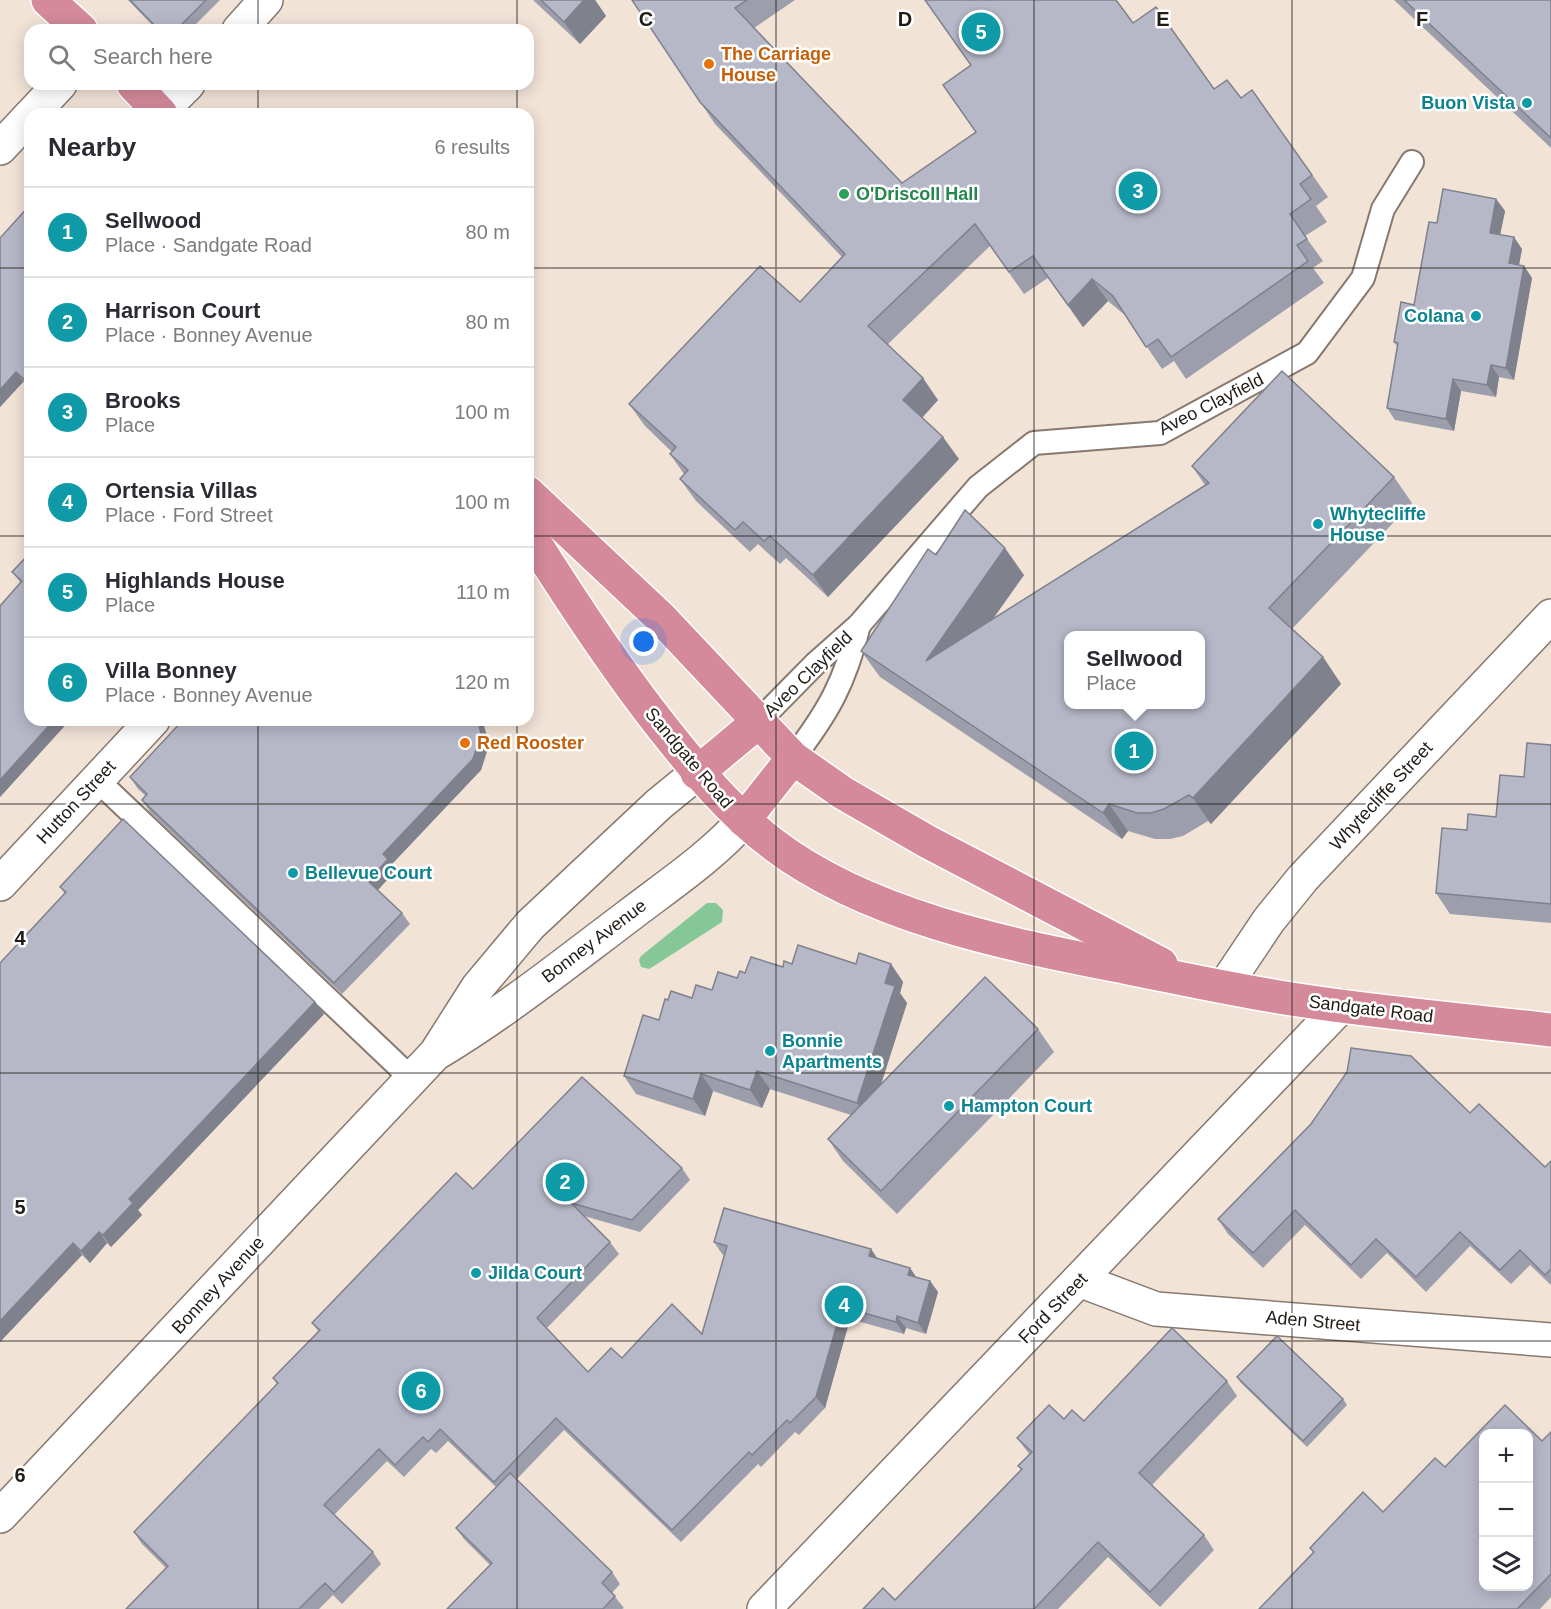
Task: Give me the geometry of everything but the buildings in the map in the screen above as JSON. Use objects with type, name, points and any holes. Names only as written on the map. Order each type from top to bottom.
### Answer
[{"type":"highway","points":[[48,0],[74,24]]},
{"type":"highway","points":[[139,90],[156,108]]},
{"type":"highway","name":"Sandgate Road","points":[[534,499],[661,618],[757,723],[793,758],[843,793],[928,842],[1192,980]]},
{"type":"highway","name":"Sandgate Road","points":[[534,541],[597,640],[697,773],[744,820],[808,868],[890,907],[1034,948],[1224,987],[1341,1006],[1551,1030]]},
{"type":"highway","points":[[697,773],[757,723]]},
{"type":"highway","points":[[744,820],[793,758]]},
{"type":"street","points":[[245,24],[267,0]]},
{"type":"street","points":[[38,108],[54,90]]},
{"type":"street","points":[[166,108],[182,90]]},
{"type":"street","points":[[0,148],[24,122]]},
{"type":"street","name":"Whytecliffe Street","points":[[1224,987],[1269,920],[1303,878],[1551,616]]},
{"type":"street","name":"Hutton Street","points":[[0,884],[147,726]]},
{"type":"street","name":"Bonney Avenue","points":[[0,1516],[436,1053],[478,987],[530,925],[659,804],[697,773]]},
{"type":"street","name":"Bonney Avenue","points":[[436,1053],[488,1020],[564,964],[719,846],[744,820]]},
{"type":"street","name":"Ford Street","points":[[764,1609],[1341,1006]]},
{"type":"street","name":"Aden Street","points":[[1079,1280],[1132,1302],[1156,1308],[1551,1340]]},
{"type":"lane","name":"Aveo Clayfield","points":[[757,723],[815,664],[859,625],[978,487],[1034,443],[1160,433],[1307,353],[1363,278],[1383,209],[1412,162]]},
{"type":"lane","name":"Aveo Clayfield","points":[[793,758],[835,697],[848,668],[859,625]]},
{"type":"lane","points":[[97,780],[412,1079]]},
{"type":"green space","points":[[707,903],[716,903],[723,910],[722,922],[649,969],[641,967],[639,960],[641,956]]},
{"type":"place","name":"Highlands House","points":[[981,32]]},
{"type":"place","name":"The Carriage House","points":[[709,64]]},
{"type":"place","name":"Buon Vista","points":[[1527,103]]},
{"type":"place","name":"Brooks","points":[[1138,191]]},
{"type":"place","name":"O'Driscoll Hall","points":[[844,194]]},
{"type":"place","name":"Colana","points":[[1476,316]]},
{"type":"place","name":"Whytecliffe House","points":[[1318,524]]},
{"type":"place","name":"Red Rooster","points":[[465,743]]},
{"type":"place","name":"Sellwood","points":[[1134,751]]},
{"type":"place","name":"Bellevue Court","points":[[293,873]]},
{"type":"place","name":"Bonnie Apartments","points":[[770,1051]]},
{"type":"place","name":"Hampton Court","points":[[949,1106]]},
{"type":"place","name":"Harrison Court","points":[[565,1182]]},
{"type":"place","name":"Jilda Court","points":[[476,1273]]},
{"type":"place","name":"Ortensia Villas","points":[[844,1305]]},
{"type":"place","name":"Villa Bonney","points":[[421,1391]]}]
